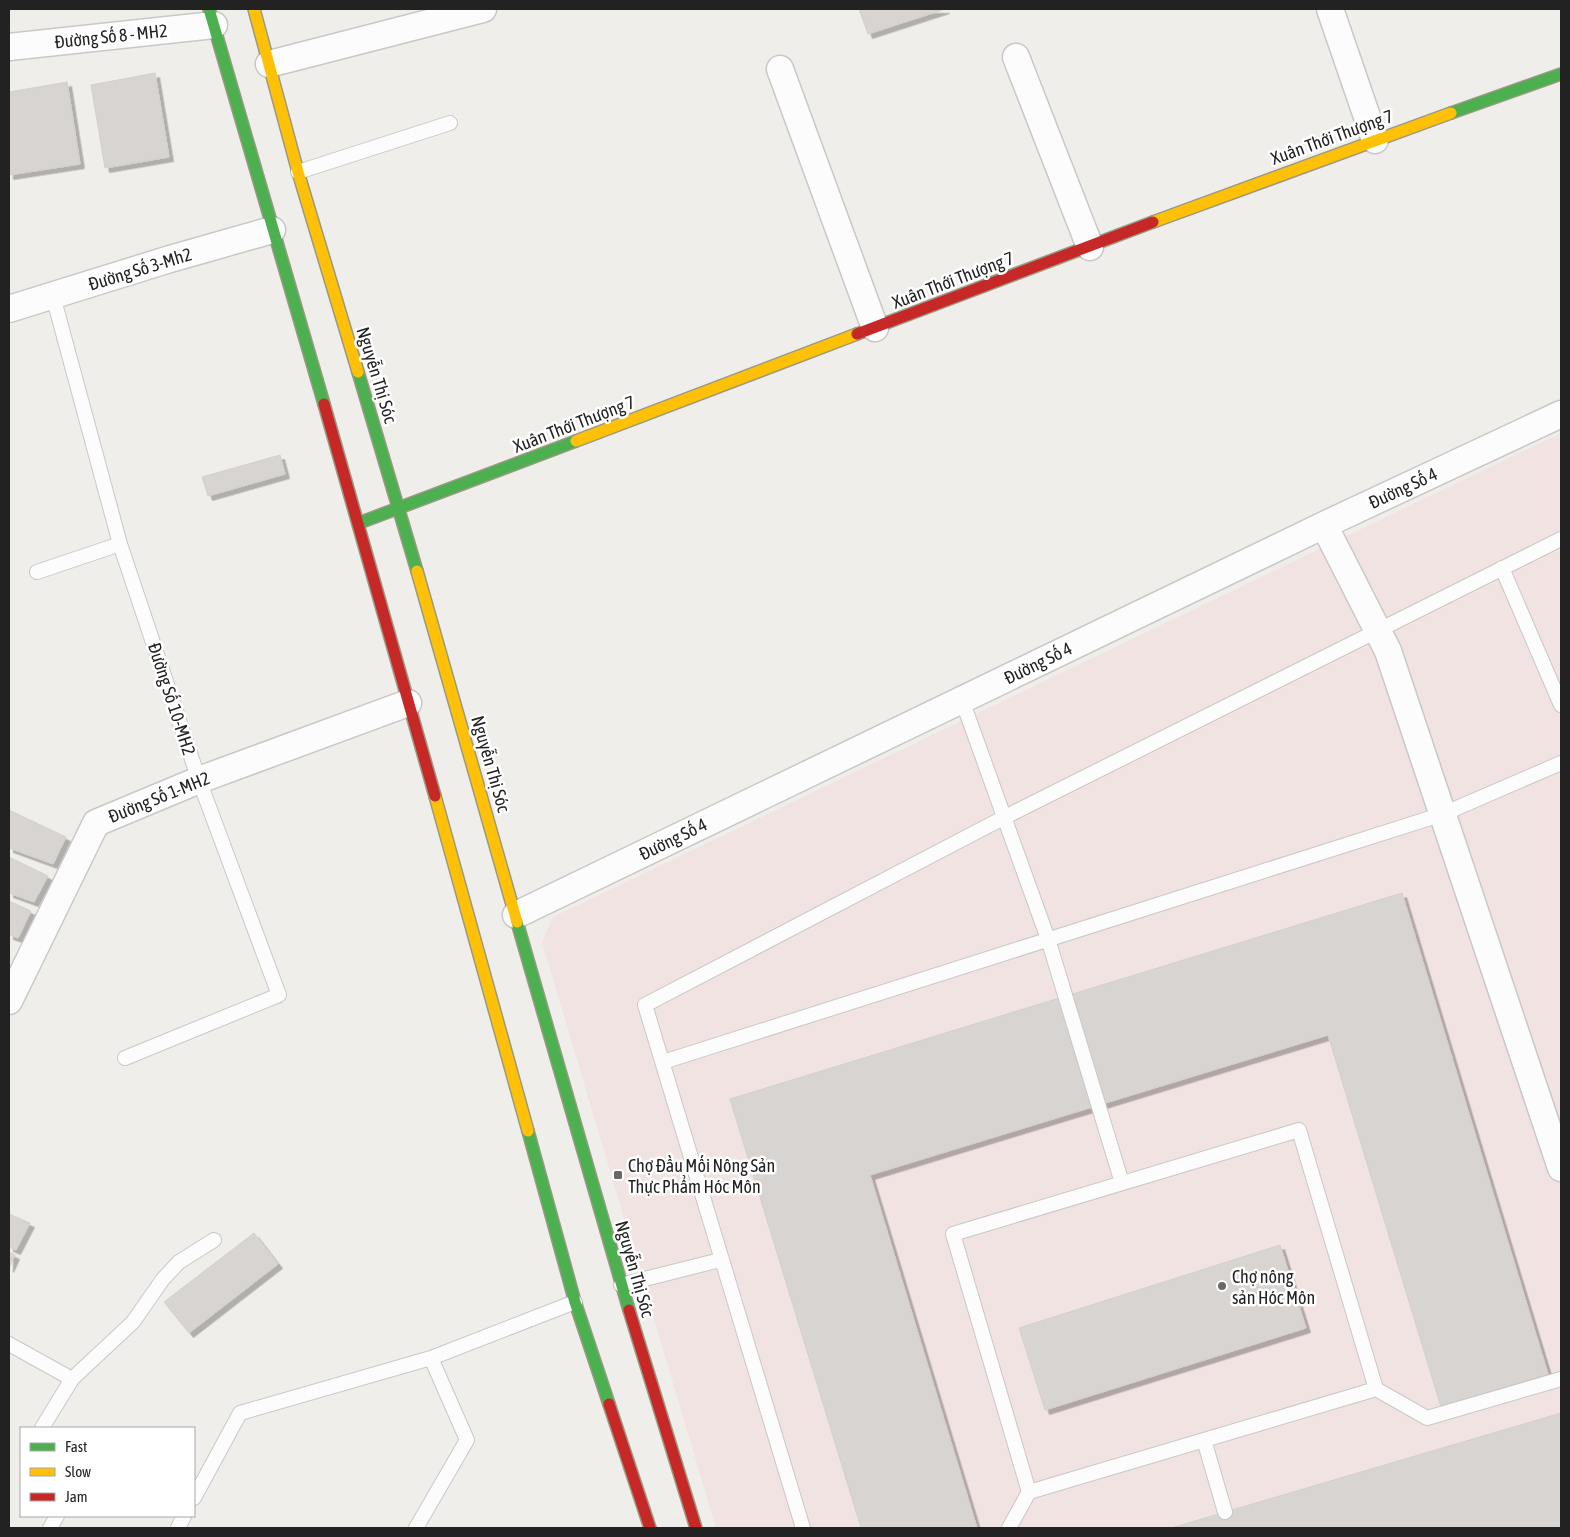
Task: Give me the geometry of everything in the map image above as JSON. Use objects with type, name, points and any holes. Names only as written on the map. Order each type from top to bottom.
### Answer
[{"type":"main road","name":"Nguyễn Thị Sóc","points":[[254,9],[298,172],[399,509],[621,1285],[696,1528]]},
{"type":"main road","points":[[212,17],[358,523],[575,1302],[650,1528]]},
{"type":"main road","name":"Xuân Thới Thượng 7","points":[[358,523],[1090,246],[1375,140],[1561,74]]},
{"type":"street","points":[[269,64],[483,9]]},
{"type":"street","points":[[1330,9],[1375,140]]},
{"type":"street","name":"Đường Số 8 - MH2","points":[[9,47],[212,17]]},
{"type":"street","points":[[1016,57],[1090,246]]},
{"type":"street","points":[[780,68],[875,328]]},
{"type":"street","name":"Đường Số 3-Mh2","points":[[9,309],[170,259],[272,230]]},
{"type":"street","name":"Đường Số 4","points":[[516,915],[1324,525],[1561,414]]},
{"type":"street","points":[[1324,525],[1388,651],[1443,814],[1557,1134],[1561,1168]]},
{"type":"street","name":"Đường Số 1-MH2","points":[[9,1001],[96,823],[199,780],[408,703]]},
{"type":"lane","points":[[298,172],[450,122]]},
{"type":"lane","name":"Đường Số 10-MH2","points":[[53,296],[120,544],[199,780],[279,995],[125,1058]]},
{"type":"lane","points":[[803,1528],[720,1260],[645,1005],[1005,817],[1561,539]]},
{"type":"lane","points":[[38,572],[120,544]]},
{"type":"lane","points":[[1502,568],[1561,705]]},
{"type":"lane","points":[[962,700],[1048,939],[1122,1183]]},
{"type":"lane","points":[[662,1062],[1443,814],[1561,763]]},
{"type":"lane","points":[[1029,1492],[952,1234],[1299,1130],[1376,1389],[1428,1418],[1561,1379]]},
{"type":"lane","points":[[43,1427],[72,1378],[133,1322],[163,1279],[178,1262],[214,1240]]},
{"type":"lane","points":[[621,1285],[720,1260]]},
{"type":"lane","points":[[195,1496],[240,1413],[431,1358],[575,1302]]},
{"type":"lane","points":[[9,1344],[72,1378]]},
{"type":"lane","points":[[416,1528],[467,1440],[431,1358]]},
{"type":"lane","points":[[1008,1528],[1029,1492],[1376,1389]]},
{"type":"lane","points":[[1204,1440],[1225,1512]]},
{"type":"lane","points":[[50,1528],[56,1517]]},
{"type":"shaded area","name":"Chợ Đầu Mối Nông Sản Thực Phẩm Hóc Môn","points":[[1561,433],[1561,1528],[716,1528],[542,942],[553,917]]},
{"type":"building","points":[[859,9],[945,9],[868,34]]},
{"type":"building","points":[[155,73],[169,157],[105,168],[91,85]]},
{"type":"building","points":[[67,82],[80,164],[9,175],[9,92]]},
{"type":"building","points":[[280,455],[285,474],[208,496],[202,477]]},
{"type":"building","points":[[9,810],[66,837],[53,864],[9,848]]},
{"type":"building","points":[[9,857],[48,876],[34,902],[9,893]]},
{"type":"building","points":[[1402,893],[1548,1374],[1441,1407],[1328,1035],[870,1175],[977,1528],[861,1528],[730,1099]]},
{"type":"building","points":[[9,901],[31,911],[18,938],[9,935]]},
{"type":"building","points":[[9,1214],[30,1223],[16,1250],[9,1247]]},
{"type":"building","points":[[254,1233],[278,1264],[189,1333],[164,1302]]},
{"type":"building","name":"Chợ nông sản Hóc Môn","points":[[1280,1245],[1306,1328],[1045,1410],[1019,1328]]},
{"type":"building","points":[[9,1252],[15,1255],[9,1268]]},
{"type":"building","points":[[1561,1413],[1561,1528],[1171,1528]]},
{"type":"traffic: fast","points":[[209,9],[324,404]]},
{"type":"traffic: fast","points":[[1451,113],[1561,74]]},
{"type":"traffic: fast","points":[[358,372],[417,571]]},
{"type":"traffic: fast","points":[[359,523],[576,441]]},
{"type":"traffic: fast","points":[[517,922],[629,1310]]},
{"type":"traffic: fast","points":[[528,1131],[575,1302],[609,1404]]},
{"type":"traffic: slow","points":[[254,9],[298,172],[358,372]]},
{"type":"traffic: slow","points":[[1153,222],[1451,113]]},
{"type":"traffic: slow","points":[[576,441],[857,334]]},
{"type":"traffic: slow","points":[[417,571],[517,922]]},
{"type":"traffic: slow","points":[[435,796],[528,1131]]},
{"type":"traffic: jam","points":[[857,334],[1153,222]]},
{"type":"traffic: jam","points":[[324,404],[435,796]]},
{"type":"traffic: jam","points":[[629,1310],[696,1528]]},
{"type":"traffic: jam","points":[[609,1404],[650,1528]]},
{"type":"place","name":"Chợ Đầu Mối Nông Sản Thực Phẩm Hóc Môn","points":[[618,1175]]},
{"type":"place","name":"Chợ nông sản Hóc Môn","points":[[1222,1286]]}]
